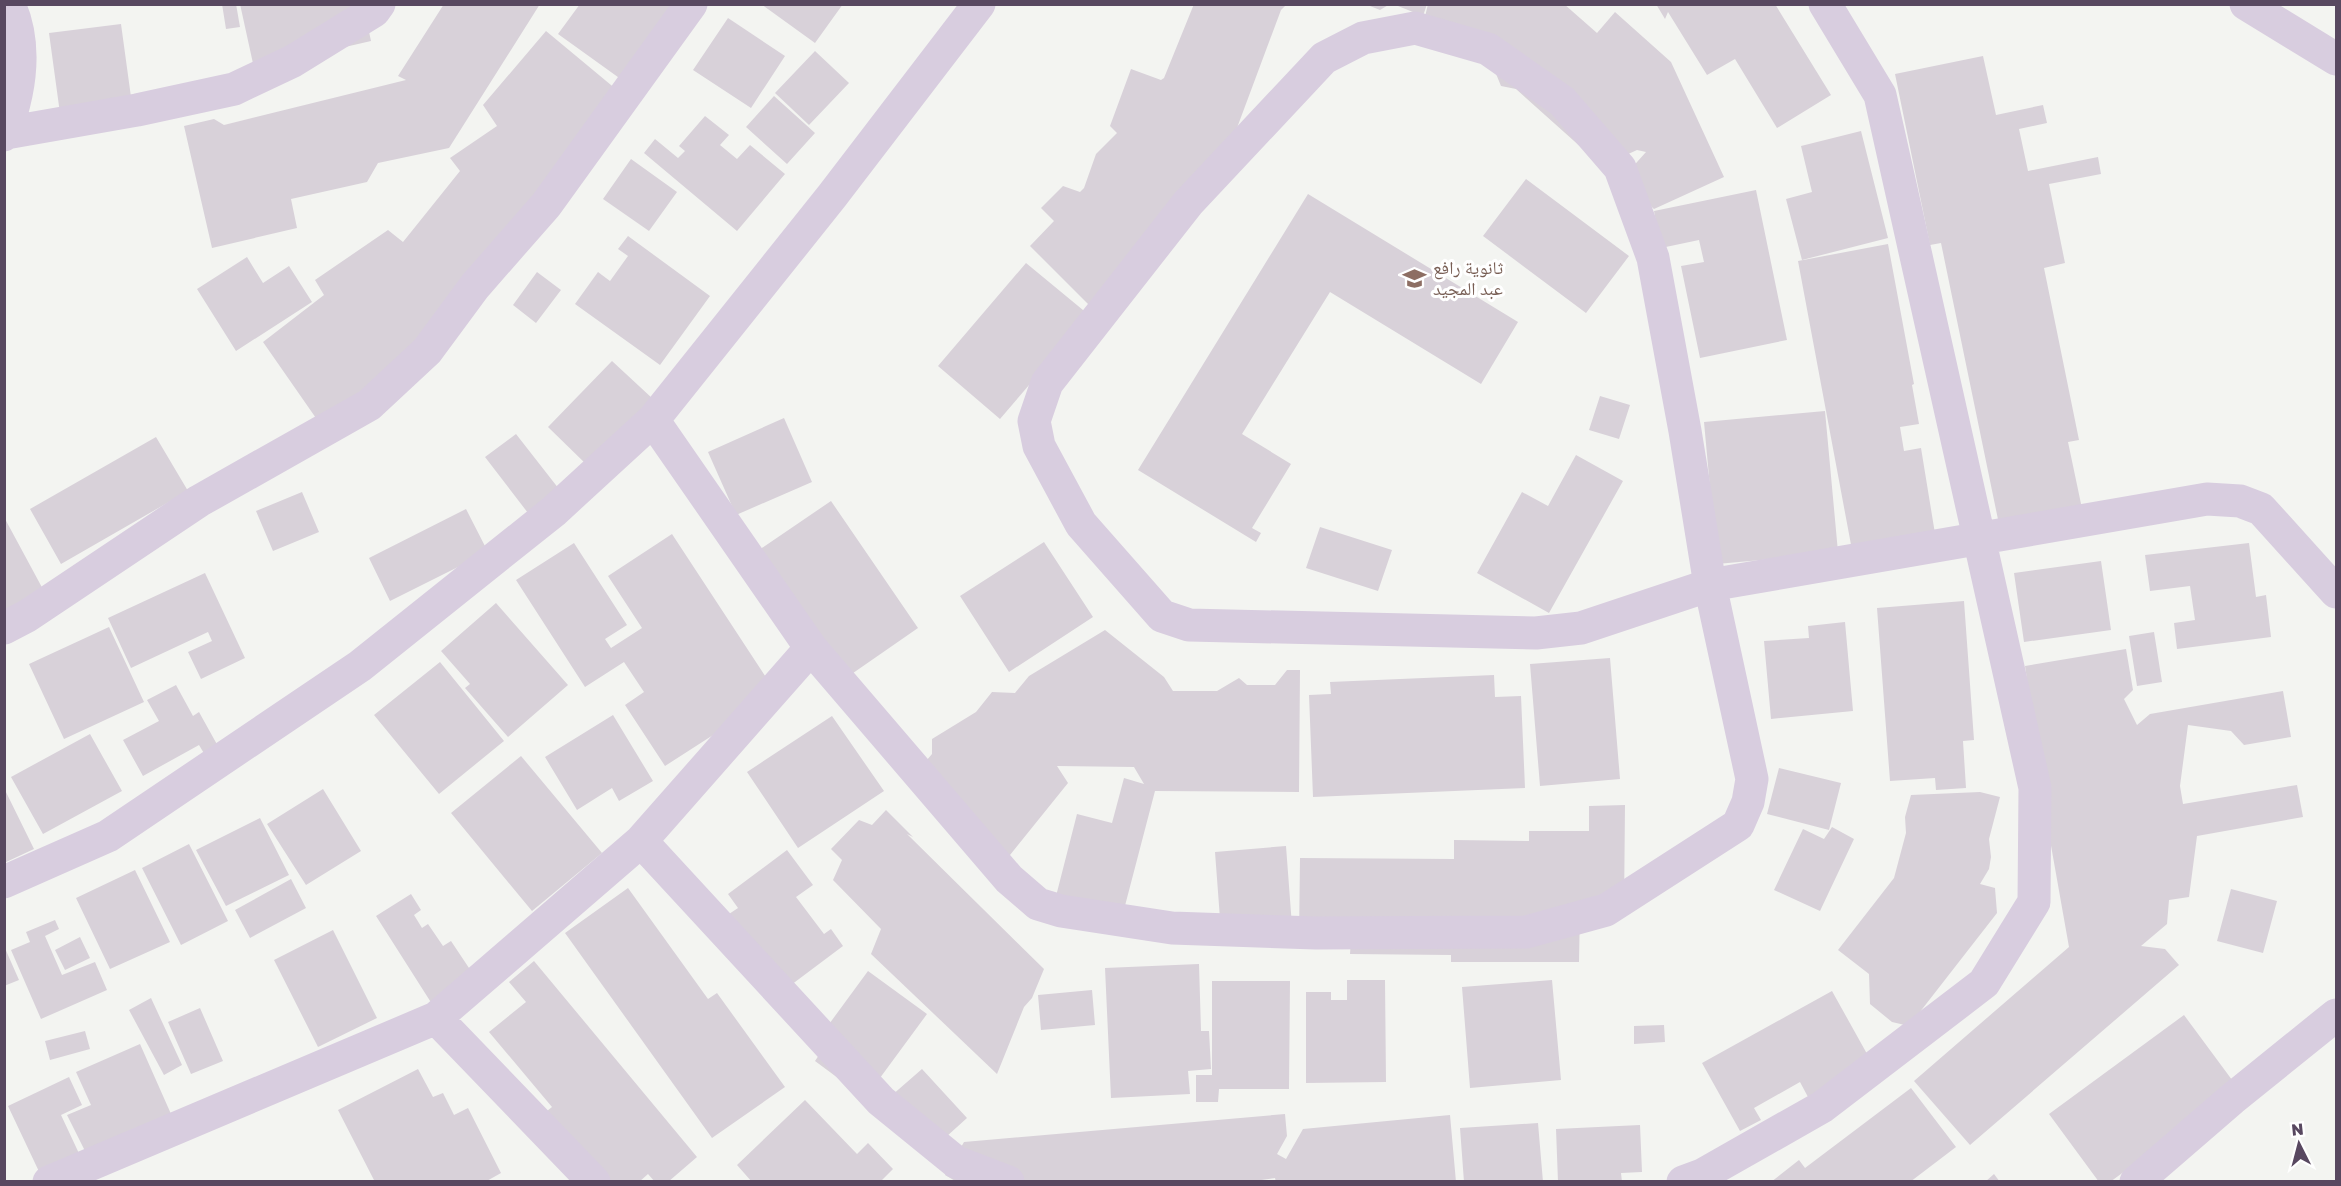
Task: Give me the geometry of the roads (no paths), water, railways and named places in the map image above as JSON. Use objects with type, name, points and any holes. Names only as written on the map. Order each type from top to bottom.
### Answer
[{"type":"street","points":[[9,4],[17,23],[5,134],[137,111],[234,89],[293,61],[374,11],[379,4]]},
{"type":"street","points":[[4,628],[199,501],[369,405],[427,351],[475,286],[546,205],[691,4]]},
{"type":"street","points":[[4,882],[108,836],[360,666],[554,511],[653,420],[832,196],[980,4]]},
{"type":"street","points":[[1683,1182],[1702,1175],[1822,1107],[1984,983],[2034,902],[2035,788],[1880,95],[1825,4]]},
{"type":"street","points":[[2246,4],[2337,59]]},
{"type":"street","points":[[653,420],[811,648],[1009,879],[1038,904],[1061,911],[1172,928],[1316,933],[1526,932],[1606,910],[1738,825],[1748,802],[1752,779],[1710,585],[1685,431],[1653,258],[1620,168],[1562,101],[1488,49],[1414,28],[1363,38],[1324,58],[1188,203],[1047,383],[1034,421],[1039,446],[1080,524],[1161,616],[1189,626],[1536,633],[1581,628],[1710,585],[2196,501],[2240,501],[2261,508],[2337,592]]},
{"type":"street","points":[[49,1182],[436,1018],[641,841],[811,648]]},
{"type":"street","points":[[641,841],[881,1101],[956,1162],[1008,1182]]},
{"type":"street","points":[[2136,1182],[2232,1099],[2337,1015]]},
{"type":"street","points":[[436,1018],[594,1182]]},
{"type":"place","name":"ثانوية رافع عبد المجيد","points":[[1415,278]]}]
